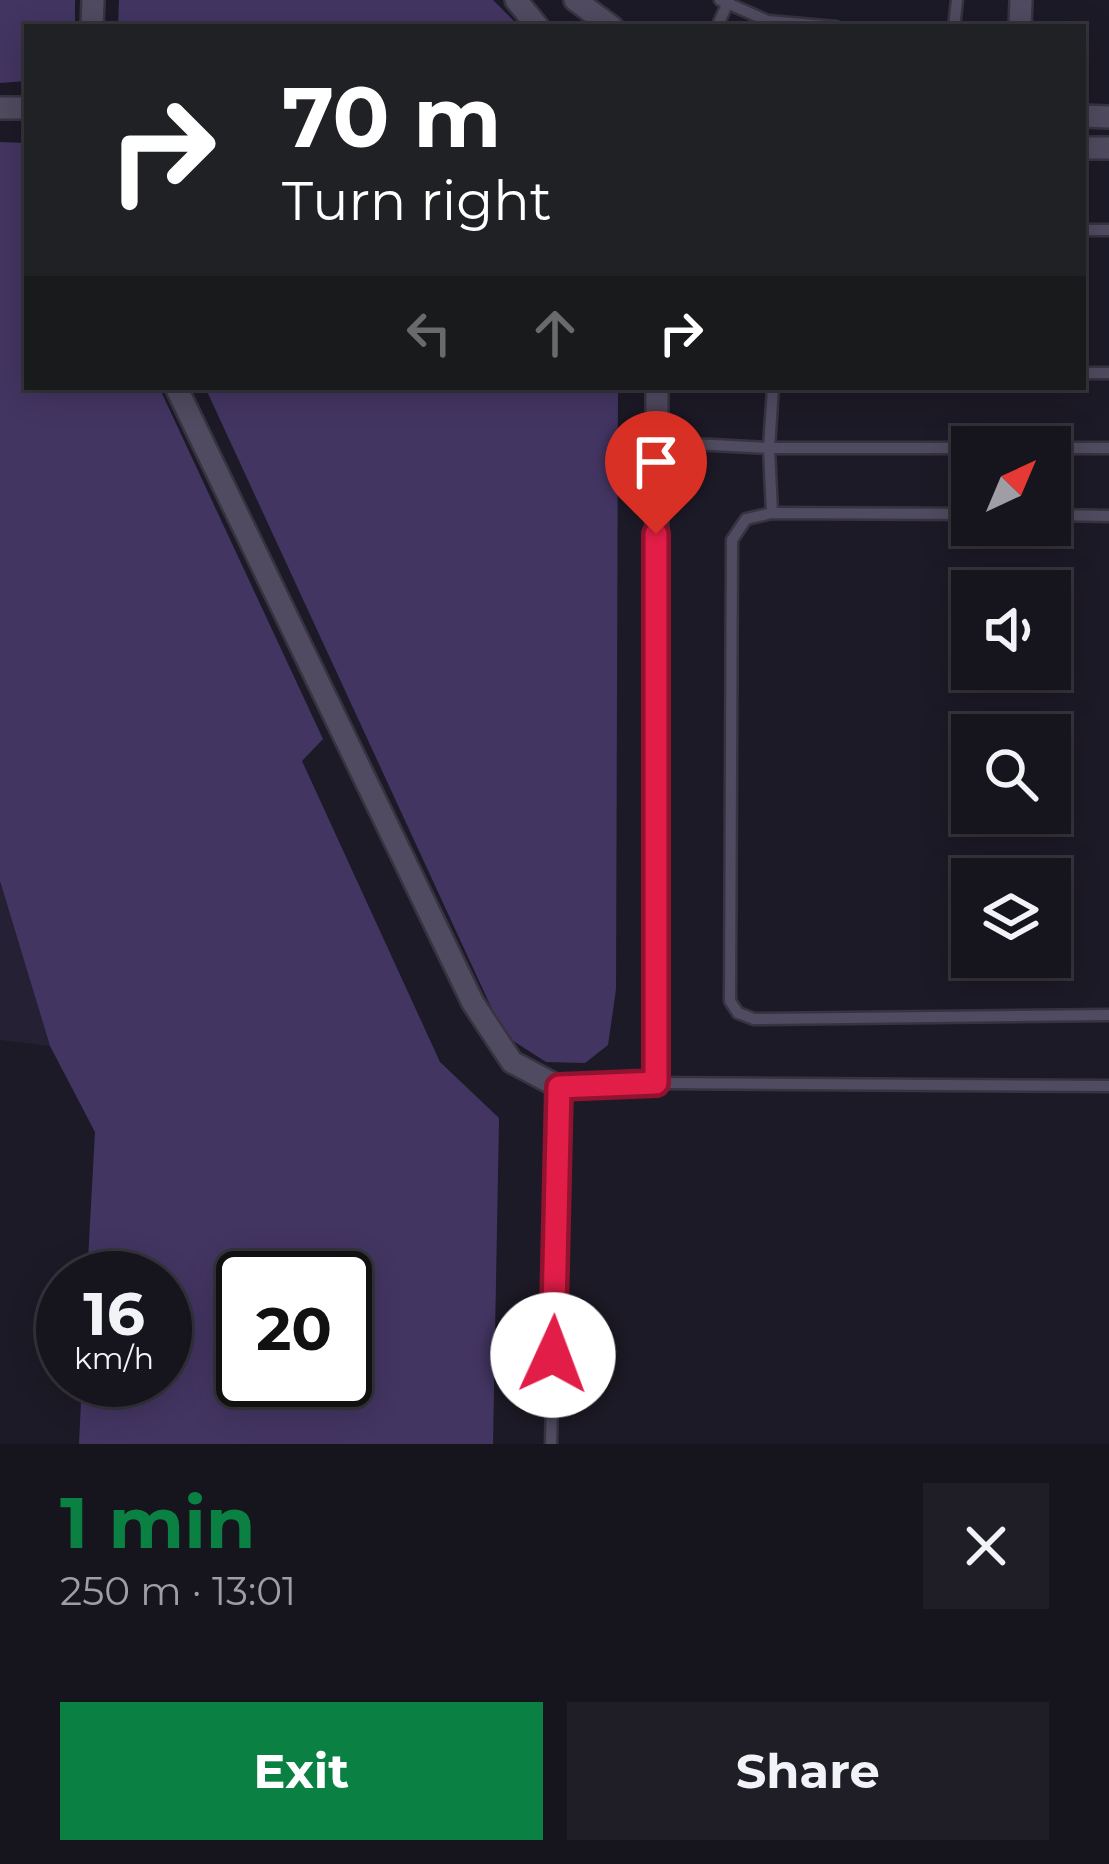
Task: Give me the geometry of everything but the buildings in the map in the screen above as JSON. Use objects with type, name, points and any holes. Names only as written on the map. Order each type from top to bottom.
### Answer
[{"type":"street","points":[[516,0],[536,24]]},
{"type":"street","points":[[575,0],[608,24]]},
{"type":"street","points":[[177,390],[472,1003],[512,1062],[559,1087],[656,1083],[657,390]]},
{"type":"lane","points":[[726,1],[768,21],[802,24]]},
{"type":"lane","points":[[772,513],[773,390]]},
{"type":"lane","points":[[656,442],[769,448],[951,448]]},
{"type":"lane","points":[[1071,448],[1109,448]]},
{"type":"lane","points":[[951,514],[772,513],[746,519],[732,541],[730,1001],[738,1013],[754,1018],[1109,1015]]},
{"type":"lane","points":[[1071,515],[1109,516]]},
{"type":"lane","points":[[656,1083],[1109,1086]]},
{"type":"lane","points":[[550,1444],[559,1087]]},
{"type":"shaded area","points":[[0,0],[75,0],[75,24],[24,24],[24,81],[0,83]]},
{"type":"shaded area","points":[[119,0],[493,0],[517,24],[118,24]]},
{"type":"shaded area","points":[[0,142],[24,143],[24,390],[160,390],[323,739],[302,761],[440,1062],[499,1118],[493,1444],[79,1444],[81,1407],[192,1407],[192,1251],[88,1251],[95,1132],[50,1046],[0,881]]},
{"type":"shaded area","points":[[206,390],[618,390],[616,989],[608,1045],[585,1063],[546,1062],[504,1035]]},
{"type":"shaded area","points":[[0,881],[50,1046],[0,1040]]},
{"type":"route","points":[[553,1355],[559,1087],[656,1083],[656,534]]}]
